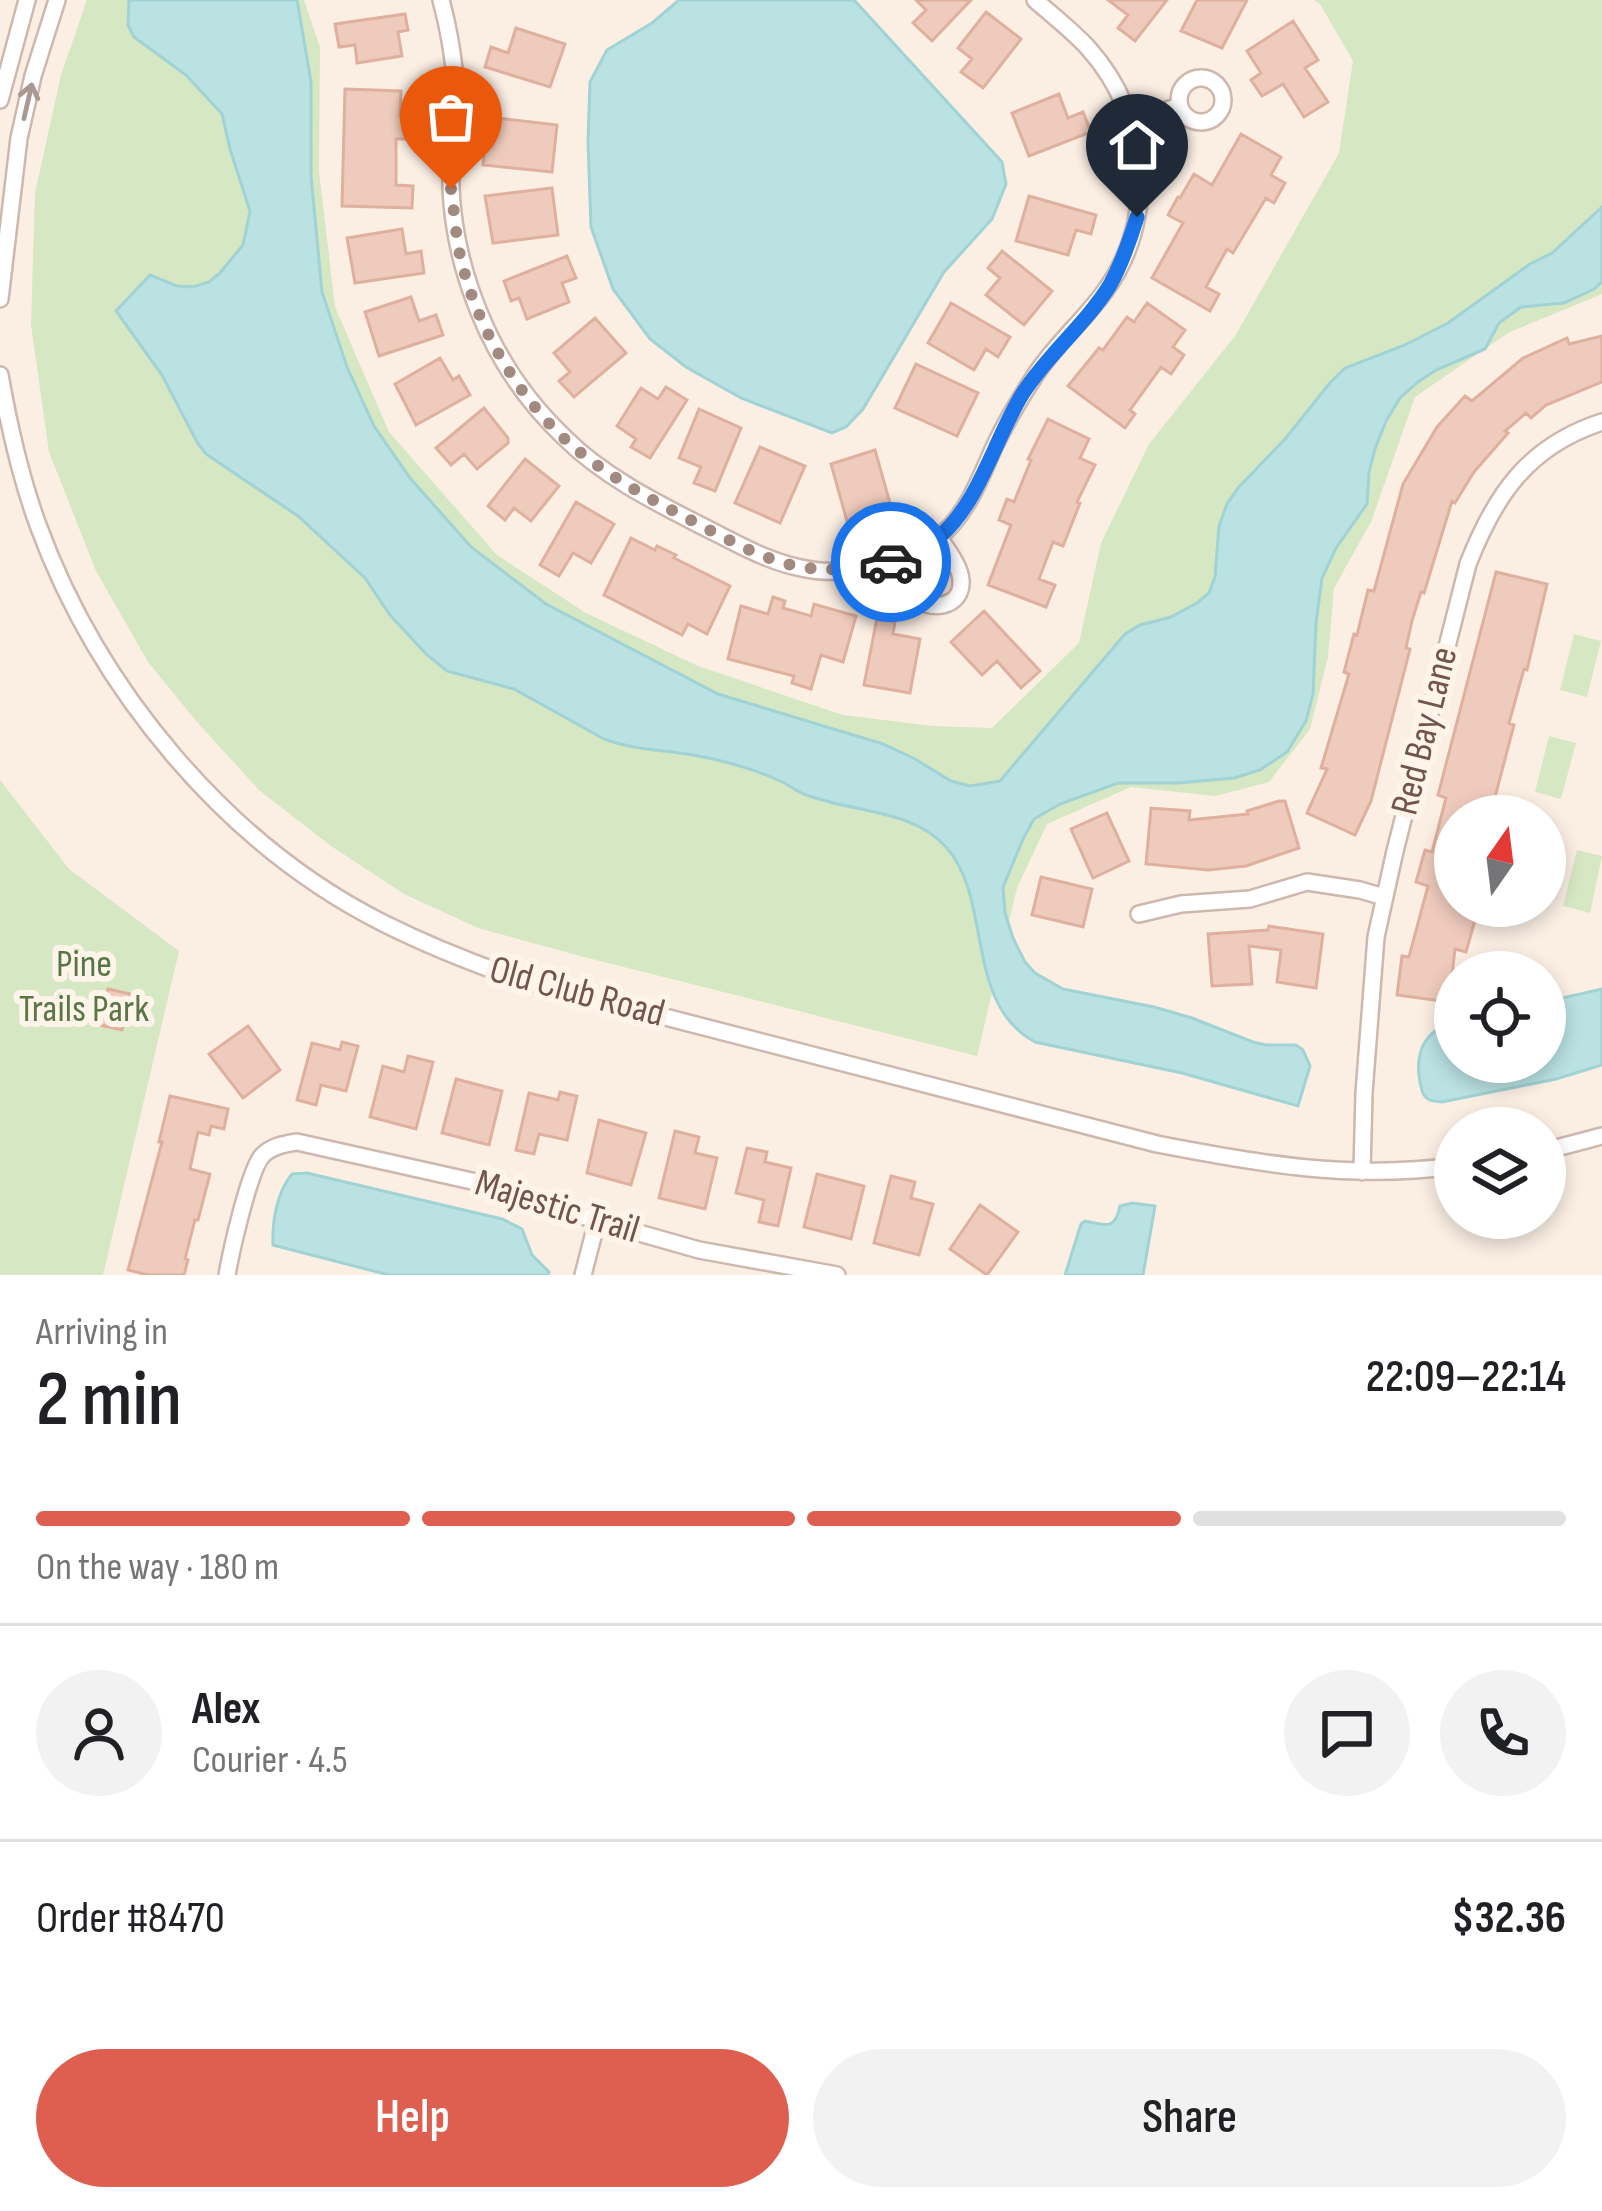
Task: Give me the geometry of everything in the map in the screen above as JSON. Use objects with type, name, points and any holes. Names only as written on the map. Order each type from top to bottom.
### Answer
[{"type":"street","points":[[0,100],[27,0]]},
{"type":"street","points":[[0,299],[19,138],[57,0]]},
{"type":"street","points":[[441,0],[455,82],[451,189],[464,271],[504,361],[534,406],[568,442],[611,475],[767,558],[806,570],[854,570],[892,562],[939,537],[977,487],[1021,396],[1108,287],[1126,253],[1141,181],[1132,122],[1112,79],[1088,48],[1035,0]]},
{"type":"street","points":[[1132,122],[1179,106]]},
{"type":"street","name":"Old Club Road","points":[[0,375],[20,469],[38,525],[59,577],[109,672],[178,761],[218,801],[312,879],[380,922],[518,979],[1157,1144],[1293,1168],[1362,1172],[1434,1169]]},
{"type":"street","name":"Red Bay Lane","points":[[1362,1172],[1371,978],[1384,896],[1468,564],[1485,521],[1529,464],[1555,443],[1602,422]]},
{"type":"street","points":[[892,562],[910,593],[922,603],[938,607],[949,603],[962,585],[939,537]]},
{"type":"street","points":[[1139,914],[1181,904],[1250,899],[1307,882],[1384,896]]},
{"type":"street","points":[[1566,1145],[1602,1136]]},
{"type":"street","name":"Majestic Trail","points":[[226,1275],[261,1157],[276,1146],[297,1142],[503,1188],[699,1250],[837,1275]]},
{"type":"street","points":[[583,1275],[597,1220]]},
{"type":"green space","points":[[87,0],[304,0],[320,47],[319,171],[335,307],[389,432],[497,555],[586,613],[698,666],[843,715],[992,728],[1079,643],[1101,543],[1149,444],[1235,336],[1339,153],[1353,61],[1314,0],[1602,0],[1602,294],[1508,333],[1415,397],[1371,522],[1334,588],[1328,657],[1310,729],[1269,782],[1215,796],[1131,787],[1047,824],[1017,888],[977,1056],[478,928],[404,894],[331,846],[259,790],[197,722],[148,662],[96,571],[49,452],[31,325],[35,193],[61,75]]},
{"type":"green space","points":[[1574,634],[1601,641],[1587,697],[1560,690]]},
{"type":"green space","points":[[1549,736],[1576,743],[1562,795],[1535,792]]},
{"type":"green space","name":"Pine Trails Park","points":[[0,780],[69,869],[179,951],[103,1275],[0,1275]]},
{"type":"green space","points":[[1577,850],[1602,856],[1590,913],[1566,907]]},
{"type":"water","points":[[129,0],[297,0],[311,82],[311,176],[322,292],[347,367],[374,426],[410,478],[471,547],[546,604],[718,694],[883,744],[951,781],[970,786],[1000,781],[1125,634],[1171,617],[1209,593],[1227,504],[1345,368],[1448,323],[1552,253],[1602,207],[1602,282],[1564,303],[1521,307],[1499,323],[1485,349],[1418,382],[1400,398],[1386,421],[1369,472],[1367,504],[1336,548],[1322,578],[1313,694],[1306,721],[1287,752],[1260,770],[1234,778],[1118,783],[1060,804],[1034,819],[1003,887],[1013,938],[1035,973],[1063,989],[1154,1007],[1253,1042],[1296,1045],[1310,1066],[1298,1106],[1182,1073],[1035,1042],[1013,1025],[998,1003],[961,870],[933,835],[899,818],[804,794],[737,765],[604,739],[514,689],[447,671],[390,615],[365,578],[298,516],[206,454],[162,375],[116,311],[150,275],[177,286],[209,282],[243,245],[250,211],[222,114],[186,75],[134,37],[128,25]]},
{"type":"water","points":[[679,0],[854,0],[1002,162],[1006,184],[992,219],[944,272],[863,409],[846,427],[832,433],[741,398],[686,367],[650,339],[613,289],[591,227],[590,82],[607,50]]},
{"type":"water","points":[[1602,989],[1602,1065],[1566,1076],[1566,997]]},
{"type":"water","points":[[1434,1033],[1434,1083],[1536,1083],[1442,1102],[1430,1100],[1423,1094],[1419,1076],[1426,1041]]},
{"type":"water","points":[[307,1173],[502,1219],[522,1229],[532,1255],[548,1275],[389,1275],[273,1245],[283,1189],[292,1174]]},
{"type":"water","points":[[1120,1206],[1155,1206],[1143,1275],[1065,1275],[1081,1224],[1112,1223]]},
{"type":"building","points":[[916,0],[971,0],[932,41],[913,23],[926,10]]},
{"type":"building","points":[[1108,0],[1167,0],[1135,41],[1118,28],[1128,15]]},
{"type":"building","points":[[1197,0],[1247,0],[1222,48],[1181,31]]},
{"type":"building","points":[[986,12],[1021,39],[983,88],[961,72],[972,59],[958,48]]},
{"type":"building","points":[[405,14],[408,30],[398,32],[402,56],[357,63],[355,45],[339,47],[335,24]]},
{"type":"building","points":[[1293,21],[1318,60],[1305,68],[1328,102],[1304,117],[1283,84],[1262,96],[1251,80],[1261,73],[1247,51]]},
{"type":"building","points":[[516,28],[565,44],[550,87],[485,67],[491,47],[508,53]]},
{"type":"building","points":[[345,89],[401,91],[405,139],[396,139],[396,185],[413,186],[412,208],[342,206]]},
{"type":"building","points":[[1059,94],[1068,118],[1083,112],[1091,132],[1029,156],[1012,113]]},
{"type":"building","points":[[488,117],[557,125],[552,172],[483,165]]},
{"type":"building","points":[[1241,134],[1281,157],[1271,175],[1285,183],[1274,203],[1266,198],[1233,253],[1227,249],[1206,287],[1219,294],[1210,311],[1152,278],[1183,223],[1168,215],[1178,197],[1194,174],[1212,185]]},
{"type":"building","points":[[552,188],[558,235],[493,243],[485,196]]},
{"type":"building","points":[[1029,196],[1096,215],[1091,234],[1076,230],[1068,255],[1016,241]]},
{"type":"building","points":[[402,229],[406,254],[421,251],[424,273],[355,283],[347,238]]},
{"type":"building","points":[[1002,251],[1052,291],[1024,325],[986,295],[1000,278],[988,268]]},
{"type":"building","points":[[567,256],[576,278],[562,283],[569,302],[527,319],[519,298],[511,301],[504,281]]},
{"type":"building","points":[[411,297],[419,321],[436,315],[443,335],[379,356],[365,312]]},
{"type":"building","points":[[951,303],[1010,337],[998,357],[986,349],[974,370],[928,343]]},
{"type":"building","points":[[1147,303],[1185,330],[1173,347],[1184,355],[1171,374],[1161,367],[1130,410],[1135,414],[1125,428],[1068,386],[1127,317],[1134,322]]},
{"type":"building","points":[[595,318],[626,353],[574,397],[559,381],[570,372],[554,353]]},
{"type":"building","points":[[1602,336],[1602,382],[1546,405],[1531,418],[1526,413],[1505,431],[1508,433],[1452,501],[1412,621],[1406,648],[1410,649],[1371,801],[1355,835],[1307,813],[1327,769],[1321,768],[1349,674],[1344,672],[1354,634],[1368,590],[1374,591],[1403,484],[1437,427],[1465,396],[1472,401],[1523,358],[1567,338],[1569,344]]},
{"type":"building","points":[[440,358],[453,380],[459,376],[470,395],[416,425],[395,384]]},
{"type":"building","points":[[916,364],[978,393],[957,436],[895,408]]},
{"type":"building","points":[[666,387],[687,400],[650,458],[631,447],[636,439],[617,426],[641,388],[658,399]]},
{"type":"building","points":[[484,408],[508,443],[477,469],[464,454],[451,465],[436,448]]},
{"type":"building","points":[[699,409],[741,428],[715,491],[694,483],[701,467],[679,458]]},
{"type":"building","points":[[1048,419],[1089,439],[1080,458],[1095,465],[1063,546],[1053,542],[1039,579],[1055,585],[1046,607],[988,585],[1011,525],[999,520],[1007,499],[1014,502]]},
{"type":"building","points":[[760,447],[805,466],[780,523],[735,503]]},
{"type":"building","points":[[875,450],[890,503],[867,509],[871,526],[850,532],[831,464]]},
{"type":"building","points":[[525,459],[559,486],[531,521],[514,508],[505,520],[488,506]]},
{"type":"building","points":[[576,502],[614,524],[591,563],[573,553],[559,576],[540,565]]},
{"type":"building","points":[[631,538],[676,555],[674,558],[730,586],[707,634],[688,624],[682,635],[604,595]]},
{"type":"building","points":[[1496,572],[1547,584],[1509,723],[1514,725],[1496,795],[1438,795]]},
{"type":"building","points":[[773,597],[785,601],[783,608],[811,616],[814,604],[856,616],[843,662],[821,655],[811,689],[792,683],[794,676],[728,659],[741,606],[768,614]]},
{"type":"building","points":[[984,611],[1040,671],[1021,688],[997,661],[982,675],[951,642]]},
{"type":"building","points":[[877,618],[895,622],[893,634],[920,639],[910,693],[864,685]]},
{"type":"building","points":[[1285,801],[1299,848],[1246,866],[1208,870],[1146,864],[1151,808],[1190,811],[1189,820],[1248,814]]},
{"type":"building","points":[[1107,813],[1129,861],[1093,878],[1071,829]]},
{"type":"building","points":[[1434,844],[1434,927],[1473,927],[1466,951],[1434,951],[1434,1000],[1397,995],[1402,956],[1409,957],[1428,886],[1416,882],[1425,850],[1432,852]]},
{"type":"building","points":[[1041,877],[1092,889],[1083,927],[1032,915]]},
{"type":"building","points":[[1269,926],[1323,934],[1316,988],[1277,982],[1281,950],[1249,946],[1252,984],[1212,986],[1208,934],[1268,930]]},
{"type":"building","points":[[108,989],[130,994],[122,1030],[100,1025]]},
{"type":"building","points":[[248,1026],[280,1070],[243,1098],[209,1054]]},
{"type":"building","points":[[342,1042],[358,1046],[346,1091],[321,1085],[316,1105],[297,1100],[312,1043],[340,1050]]},
{"type":"building","points":[[408,1056],[433,1062],[416,1129],[370,1117],[383,1066],[404,1072]]},
{"type":"building","points":[[456,1079],[502,1091],[489,1145],[442,1133]]},
{"type":"building","points":[[560,1092],[577,1096],[567,1140],[539,1134],[534,1154],[516,1150],[529,1093],[558,1100]]},
{"type":"building","points":[[170,1096],[228,1109],[224,1129],[211,1126],[209,1135],[198,1132],[190,1169],[210,1174],[184,1275],[148,1275],[128,1270]]},
{"type":"building","points":[[599,1120],[646,1133],[631,1185],[587,1173]]},
{"type":"building","points":[[675,1131],[699,1137],[695,1153],[717,1158],[705,1209],[659,1198]]},
{"type":"building","points":[[747,1148],[767,1152],[765,1162],[791,1168],[778,1226],[759,1222],[764,1200],[736,1193]]},
{"type":"building","points":[[817,1174],[864,1186],[851,1239],[804,1227]]},
{"type":"building","points":[[891,1176],[915,1182],[911,1198],[933,1204],[919,1255],[874,1243]]},
{"type":"building","points":[[980,1205],[1018,1232],[987,1275],[950,1249]]},
{"type":"way so far","points":[[451,189],[464,271],[480,315],[534,406],[568,442],[661,505],[767,558],[806,570],[854,570],[891,562]]},
{"type":"route","points":[[891,562],[939,537],[977,487],[1021,396],[1108,287],[1126,253],[1137,217]]}]
